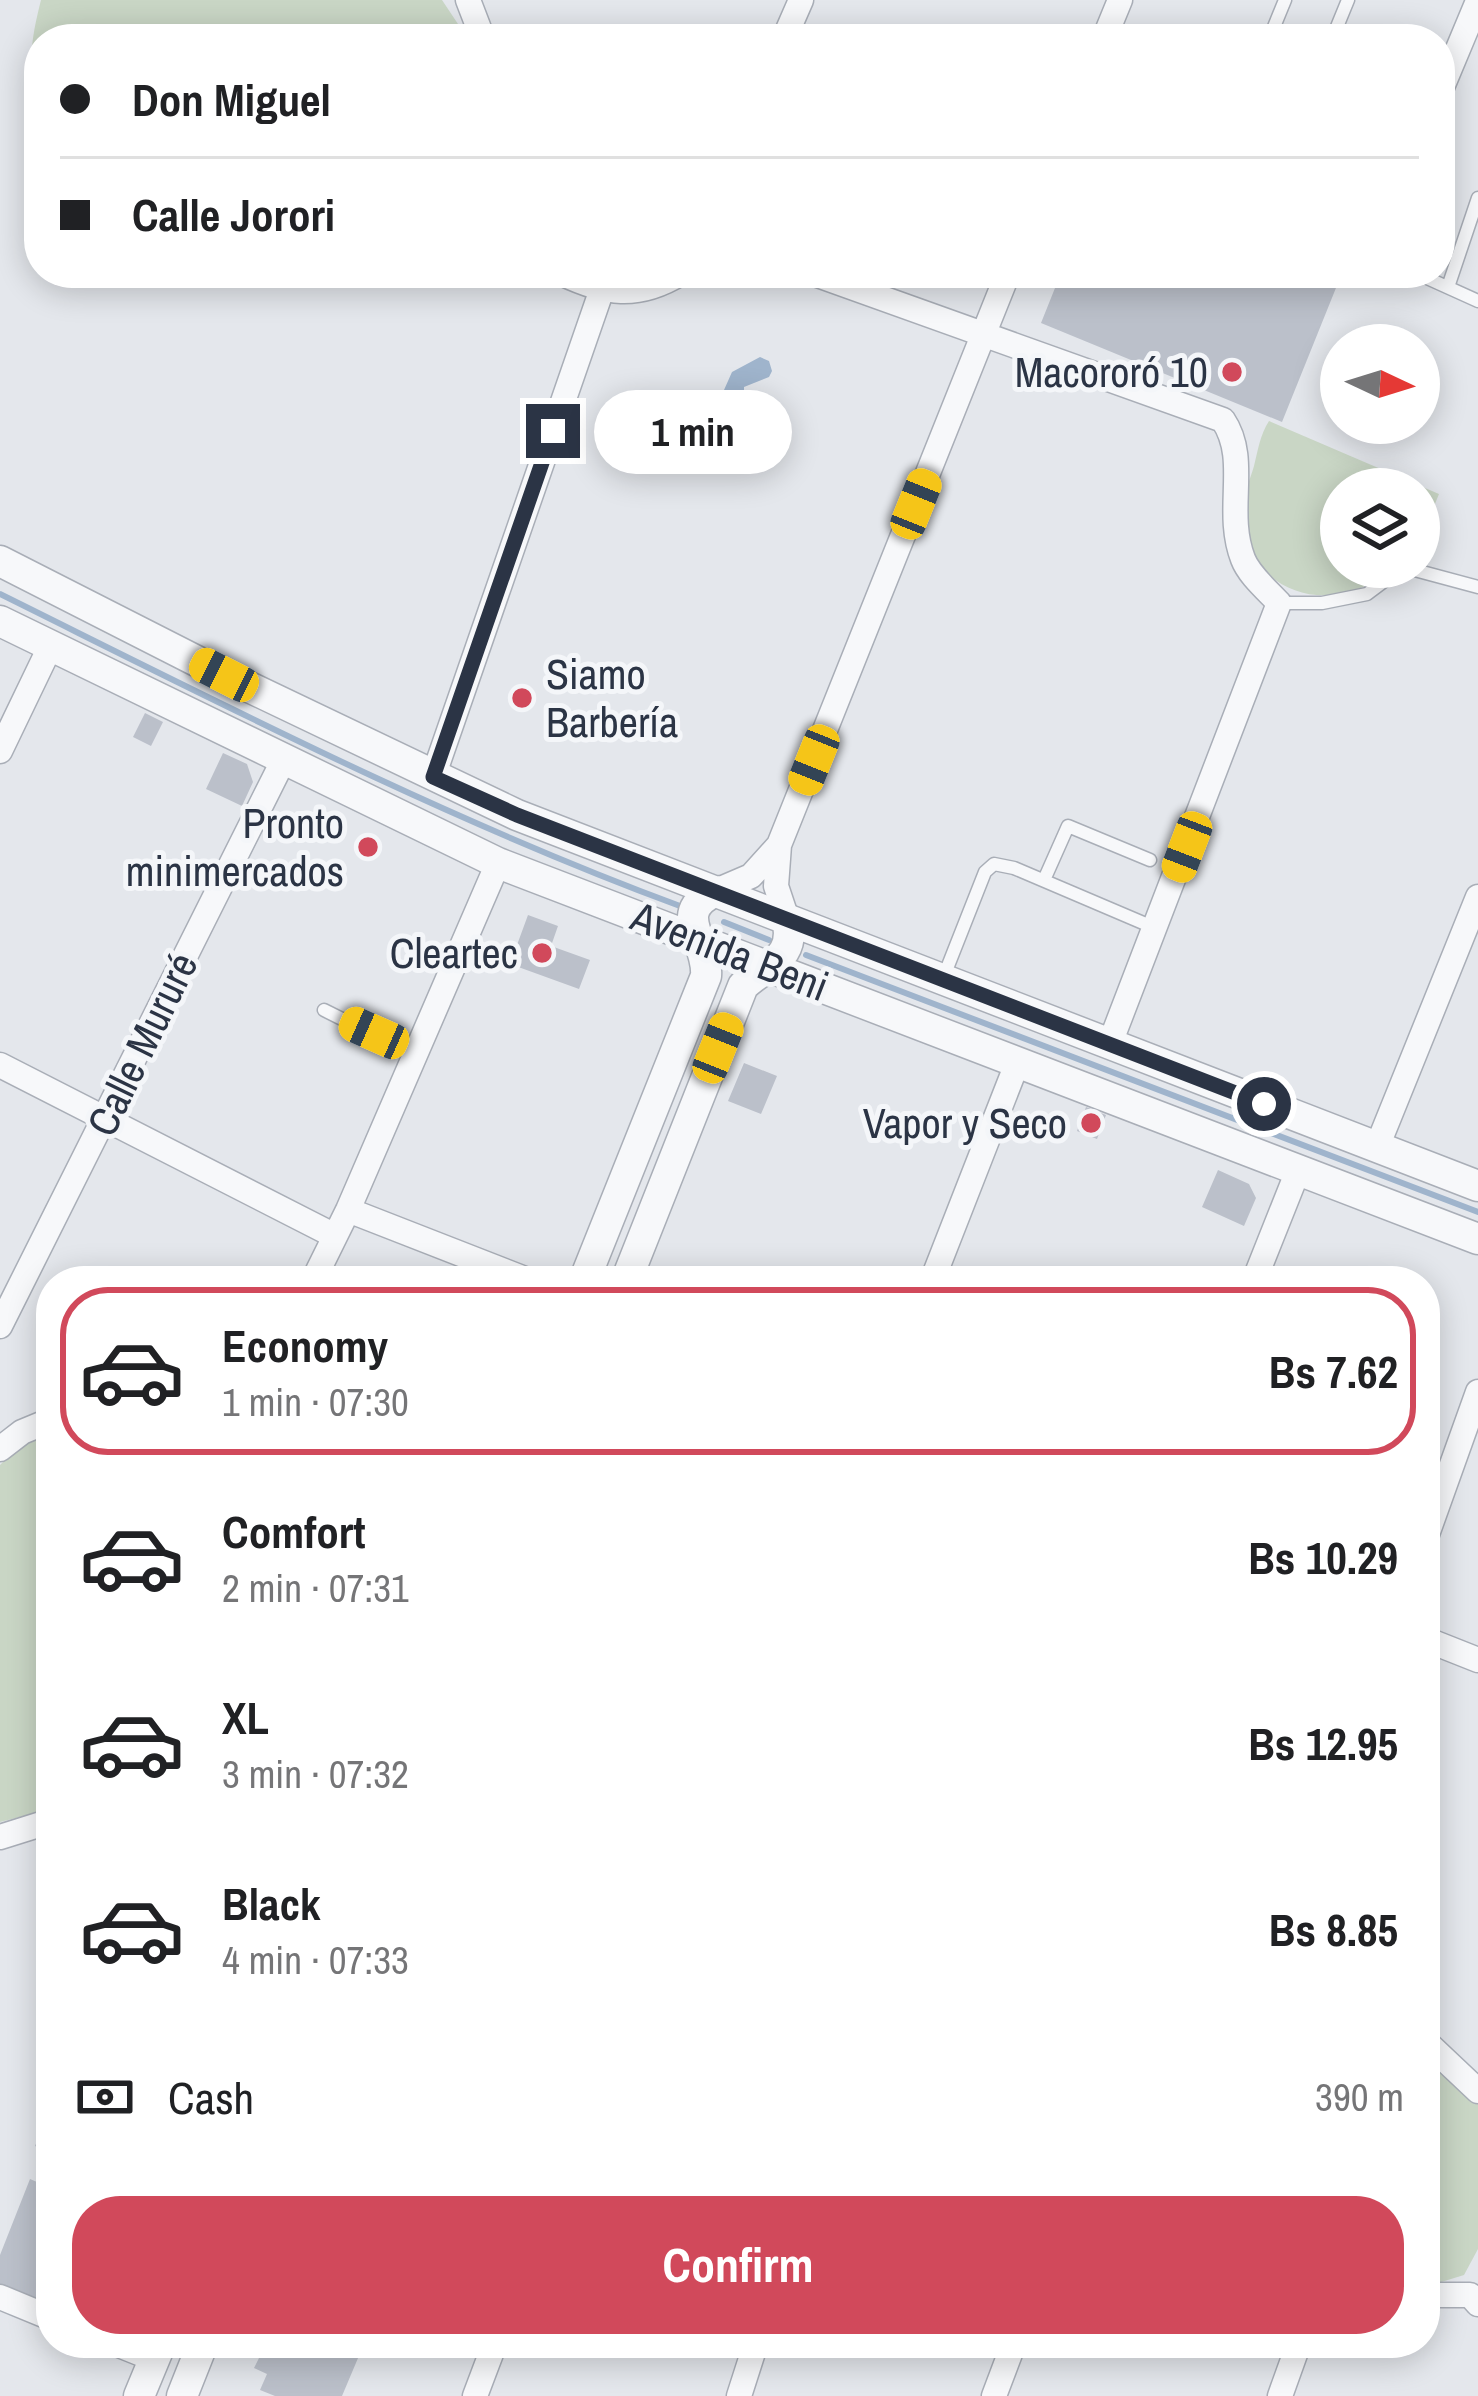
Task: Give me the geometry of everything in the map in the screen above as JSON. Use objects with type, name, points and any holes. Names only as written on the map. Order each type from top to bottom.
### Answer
[{"type":"street","points":[[1455,62],[1473,27],[1478,1]]},
{"type":"street","points":[[593,288],[601,292],[643,288]]},
{"type":"street","points":[[854,288],[1223,420],[1235,439],[1232,516],[1244,563],[1279,603],[1109,1046]]},
{"type":"street","points":[[632,1266],[743,986],[772,967],[789,945],[787,919],[776,886],[779,845],[1002,288]]},
{"type":"street","points":[[433,777],[601,292]]},
{"type":"street","name":"Avenida Beni","points":[[0,561],[517,815],[1478,1186]]},
{"type":"street","name":"Avenida Beni","points":[[0,621],[497,863],[1478,1239]]},
{"type":"street","points":[[0,751],[50,647]]},
{"type":"street","name":"Calle Mururé","points":[[0,1326],[283,761]]},
{"type":"street","points":[[590,1266],[697,996],[706,963],[694,910],[700,899],[751,876],[779,845]]},
{"type":"street","points":[[320,1266],[497,863]]},
{"type":"street","points":[[1377,1147],[1478,897]]},
{"type":"street","points":[[697,996],[734,1009]]},
{"type":"street","points":[[938,1266],[1018,1061]]},
{"type":"street","points":[[0,1065],[333,1235]]},
{"type":"street","points":[[1260,1266],[1299,1168]]},
{"type":"street","points":[[348,1210],[492,1266]]},
{"type":"street","points":[[1440,1498],[1478,1392]]},
{"type":"street","points":[[0,1449],[36,1426]]},
{"type":"street","points":[[1440,1645],[1478,1660]]},
{"type":"street","points":[[0,1837],[36,1826]]},
{"type":"street","points":[[1440,2055],[1478,2091]]},
{"type":"street","points":[[1440,2295],[1476,2291]]},
{"type":"street","points":[[0,2297],[36,2312]]},
{"type":"street","points":[[139,2396],[154,2358]]},
{"type":"street","points":[[182,2396],[197,2358]]},
{"type":"street","points":[[475,2396],[489,2358]]},
{"type":"street","points":[[739,2396],[751,2358]]},
{"type":"street","points":[[994,2396],[1008,2358]]},
{"type":"street","points":[[1280,2396],[1294,2358]]},
{"type":"lane","points":[[1455,266],[1478,198]]},
{"type":"lane","points":[[1450,288],[1478,301]]},
{"type":"lane","points":[[1279,603],[1322,603],[1367,594],[1395,573],[1411,569],[1478,587]]},
{"type":"lane","points":[[1044,880],[1068,826],[1150,860]]},
{"type":"lane","points":[[942,980],[990,867],[1000,864],[1156,928]]},
{"type":"lane","points":[[324,1010],[415,1055]]},
{"type":"green space","points":[[41,0],[442,0],[458,24],[36,24]]},
{"type":"green space","points":[[1269,421],[1378,468],[1320,468],[1320,588],[1360,588],[1312,595],[1276,581],[1262,568],[1244,533],[1242,511]]},
{"type":"green space","points":[[36,1437],[36,1813],[0,1822],[0,1465]]},
{"type":"green space","points":[[1440,2067],[1478,2104],[1478,2249],[1464,2275],[1440,2282]]},
{"type":"water","points":[[760,357],[769,361],[769,377],[744,387],[744,392],[727,402],[720,399],[732,372]]},
{"type":"building","name":"Macororó 10","points":[[1055,288],[1336,288],[1282,422],[1041,323]]},
{"type":"building","points":[[145,713],[163,722],[151,746],[133,737]]},
{"type":"building","points":[[223,753],[247,764],[253,782],[242,806],[206,789]]},
{"type":"building","name":"Cleartec","points":[[528,915],[558,926],[551,946],[590,960],[579,989],[510,964]]},
{"type":"building","points":[[744,1063],[777,1076],[761,1114],[728,1101]]},
{"type":"building","name":"Vapor y Seco","points":[[1086,1107],[1106,1115],[1097,1139],[1077,1131]]},
{"type":"building","points":[[1218,1170],[1249,1184],[1256,1198],[1244,1226],[1202,1207]]},
{"type":"building","points":[[30,2179],[36,2182],[36,2302],[0,2287],[0,2255]]},
{"type":"building","points":[[259,2358],[358,2358],[342,2396],[275,2396],[260,2390],[267,2374],[254,2368]]},
{"type":"waterway","points":[[0,594],[421,798],[680,906]]},
{"type":"waterway","points":[[724,922],[769,940]]},
{"type":"waterway","points":[[806,955],[1478,1212]]},
{"type":"place","name":"Macororó 10","points":[[1232,372]]},
{"type":"place","name":"Siamo Barbería","points":[[522,698]]},
{"type":"place","name":"Pronto minimercados","points":[[368,847]]},
{"type":"place","name":"Cleartec","points":[[542,953]]},
{"type":"place","name":"Vapor y Seco","points":[[1091,1123]]},
{"type":"route","points":[[553,431],[433,777],[517,815],[1264,1104]]}]
